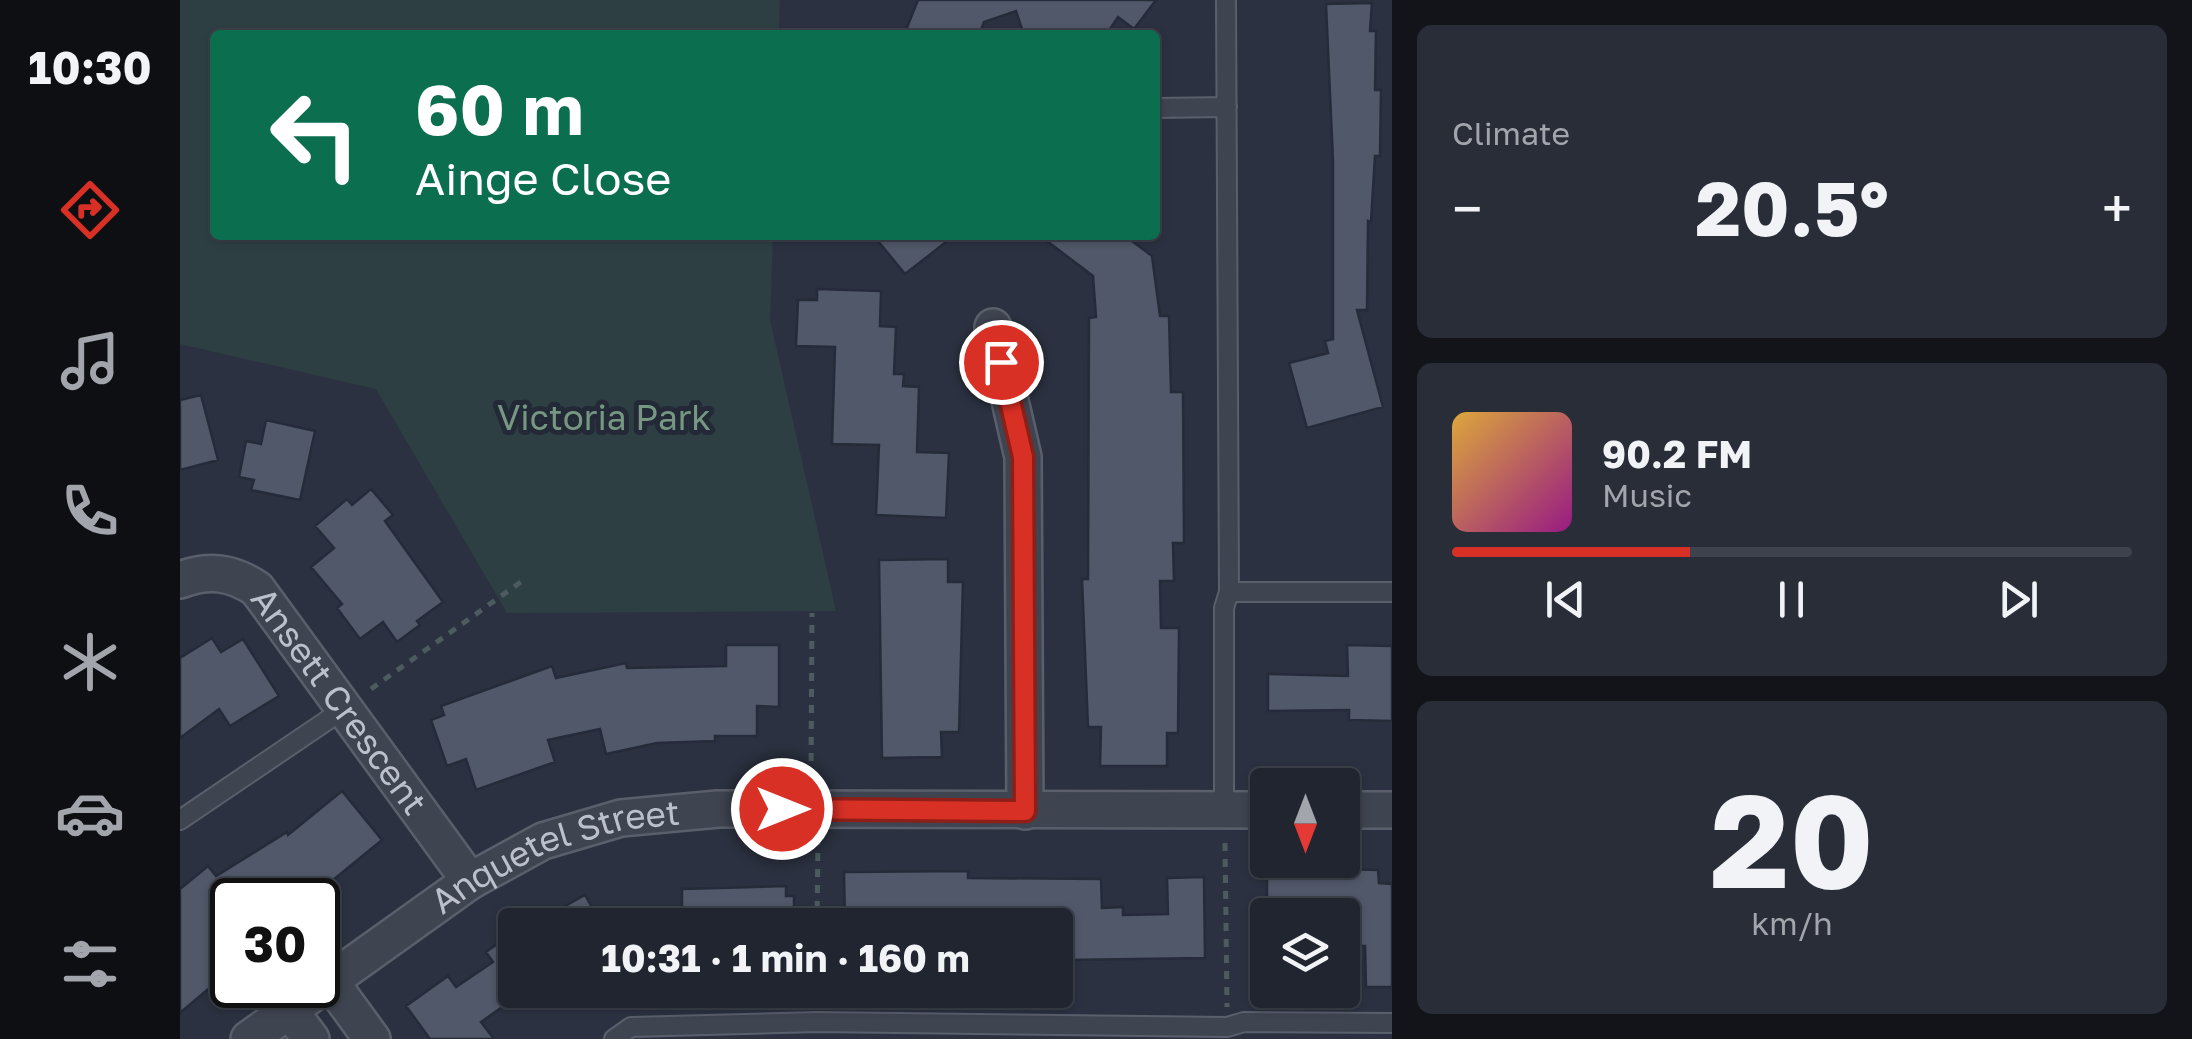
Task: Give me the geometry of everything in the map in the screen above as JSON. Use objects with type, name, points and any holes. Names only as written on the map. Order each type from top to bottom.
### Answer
[{"type":"street","points":[[993,327],[1023,457],[1025,811]]},
{"type":"street","name":"Ansett Crescent","points":[[180,580],[199,574],[230,574],[257,589],[470,880]]},
{"type":"street","name":"Anquetel Street","points":[[340,972],[470,880],[544,841],[608,822],[718,809],[1250,810]]},
{"type":"street","points":[[1360,810],[1392,810]]},
{"type":"street","points":[[340,995],[372,1039]]},
{"type":"street","name":"Anquetel Street","points":[[248,1039],[292,1008]]},
{"type":"street","points":[[289,1010],[310,1039]]},
{"type":"lane","points":[[1224,810],[1224,608],[1228,592],[1226,0]]},
{"type":"lane","points":[[1160,108],[1226,107]]},
{"type":"lane","points":[[1228,592],[1392,592]]},
{"type":"lane","points":[[180,820],[344,709]]},
{"type":"lane","points":[[614,1039],[631,1026],[817,1022],[1227,1033],[1244,1022],[1392,1023]]},
{"type":"path","points":[[344,709],[525,579]]},
{"type":"path","points":[[811,782],[812,613]]},
{"type":"path","points":[[1224,810],[1227,1033]]},
{"type":"path","points":[[817,908],[818,836]]},
{"type":"green space","name":"Victoria Park","points":[[180,0],[780,0],[779,30],[210,30],[210,240],[773,240],[770,320],[836,611],[507,613],[376,389],[180,344]]},
{"type":"building","points":[[918,0],[1156,0],[1134,29],[1118,17],[1109,30],[1022,30],[1016,11],[984,22],[981,30],[906,30]]},
{"type":"building","points":[[1372,3],[1370,31],[1376,31],[1375,90],[1381,90],[1380,156],[1375,156],[1371,222],[1368,221],[1367,310],[1357,310],[1383,407],[1307,428],[1289,363],[1328,353],[1325,341],[1333,339],[1333,161],[1326,4]]},
{"type":"building","points":[[877,240],[949,240],[905,274]]},
{"type":"building","points":[[1046,240],[1131,240],[1152,256],[1160,316],[1169,316],[1171,392],[1183,392],[1184,543],[1173,543],[1174,581],[1160,581],[1161,628],[1179,628],[1178,733],[1167,733],[1167,766],[1100,766],[1101,727],[1088,727],[1082,579],[1088,579],[1089,318],[1096,317],[1093,276]]},
{"type":"building","points":[[817,289],[881,291],[880,326],[896,327],[894,374],[904,374],[903,386],[919,387],[917,452],[949,453],[946,518],[876,515],[879,445],[832,444],[835,347],[796,346],[798,300],[817,300]]},
{"type":"building","points":[[201,395],[218,460],[180,470],[180,400]]},
{"type":"building","points":[[266,420],[315,431],[300,500],[251,490],[254,480],[239,477],[246,441],[261,444]]},
{"type":"building","points":[[371,489],[393,515],[385,521],[443,602],[397,642],[383,622],[360,639],[337,608],[342,604],[311,567],[334,548],[315,526],[347,499],[352,505]]},
{"type":"building","points":[[948,559],[948,582],[963,582],[959,732],[941,732],[942,757],[882,758],[879,560]]},
{"type":"building","points":[[212,638],[221,652],[243,639],[279,696],[230,726],[219,709],[180,738],[180,658]]},
{"type":"building","points":[[726,645],[779,645],[779,707],[757,706],[757,736],[715,736],[715,741],[657,743],[606,754],[600,729],[548,740],[555,762],[476,790],[466,759],[447,766],[431,720],[444,715],[441,706],[552,666],[556,678],[626,663],[627,668],[726,666]]},
{"type":"building","points":[[1347,645],[1392,646],[1392,721],[1349,720],[1349,710],[1268,711],[1268,674],[1348,676]]},
{"type":"building","points":[[342,791],[382,840],[335,878],[210,878],[210,988],[180,1013],[180,889],[208,866],[216,876],[287,832],[288,835]]},
{"type":"building","points":[[1360,870],[1378,870],[1379,883],[1392,884],[1392,987],[1366,987],[1365,946],[1360,946],[1360,898],[1267,898],[1267,878],[1360,878]]},
{"type":"building","points":[[968,871],[968,878],[1101,879],[1102,908],[1123,907],[1123,915],[1168,914],[1167,878],[1204,877],[1205,958],[1073,960],[1073,908],[845,908],[844,872]]},
{"type":"building","points":[[786,886],[786,896],[794,896],[794,908],[682,908],[682,889]]},
{"type":"building","points":[[585,895],[592,908],[562,908]]},
{"type":"building","points":[[498,943],[501,1008],[481,1022],[494,1039],[430,1039],[406,1006],[448,976],[456,987],[493,962],[486,952]]},
{"type":"route","points":[[782,809],[1025,811],[1023,457],[1001,362]]}]
